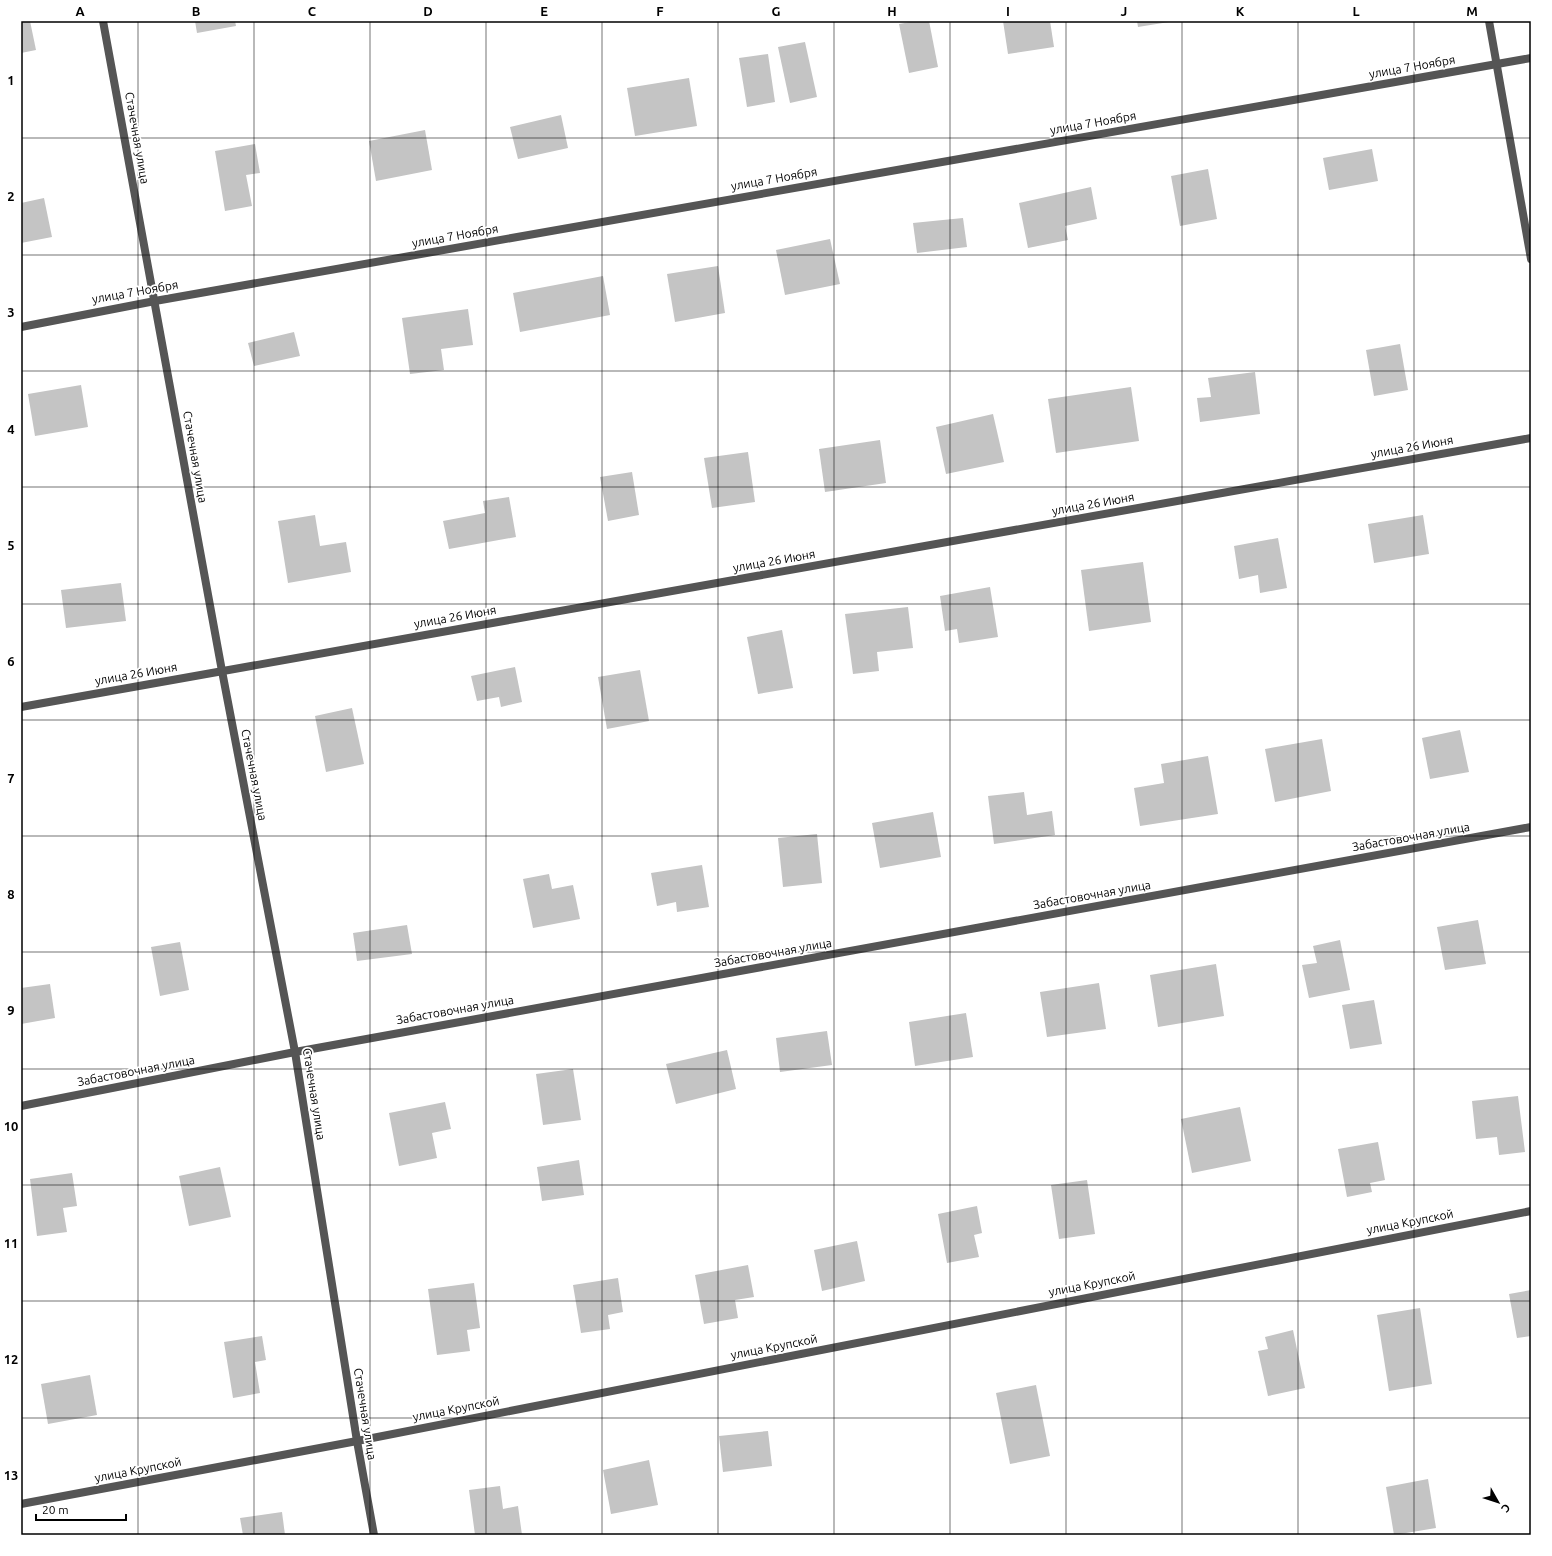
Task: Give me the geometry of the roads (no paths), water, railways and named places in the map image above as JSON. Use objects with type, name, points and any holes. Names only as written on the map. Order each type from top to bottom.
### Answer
[{"type":"street","name":"Стачечная улица","points":[[103,21],[222,671],[295,1052],[357,1441],[374,1535]]},
{"type":"street","points":[[1489,21],[1498,64],[1531,259]]},
{"type":"street","name":"улица 7 Ноября","points":[[21,327],[155,301],[1531,58]]},
{"type":"street","name":"улица 26 Июня","points":[[21,707],[1531,438]]},
{"type":"street","name":"Забастовочная улица","points":[[21,1106],[295,1052],[1531,827]]},
{"type":"street","name":"улица Крупской","points":[[21,1504],[357,1441],[1531,1211]]}]
